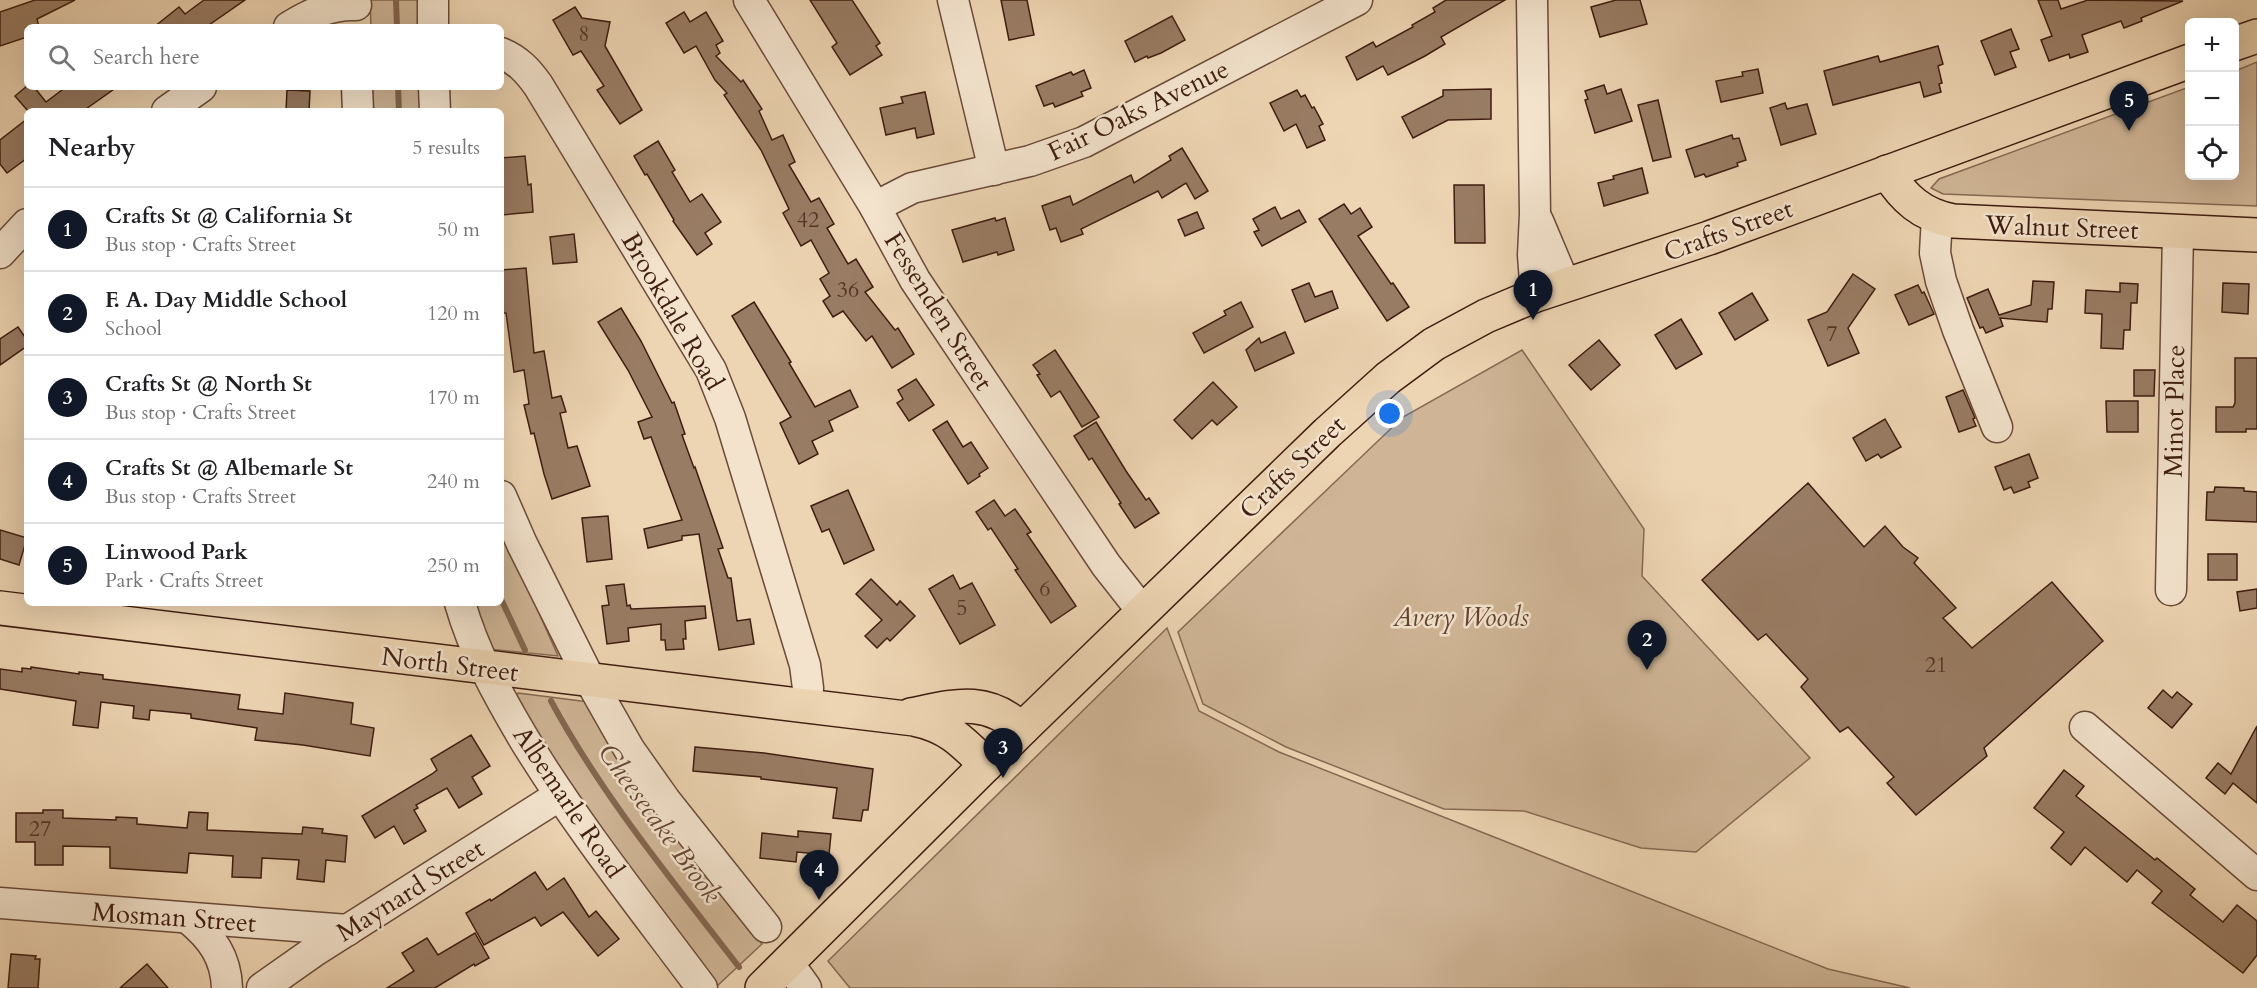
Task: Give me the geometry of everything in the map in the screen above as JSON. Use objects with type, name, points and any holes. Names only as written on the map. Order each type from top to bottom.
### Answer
[{"type":"main road","points":[[2239,43],[2257,36]]},
{"type":"main road","name":"Crafts Street","points":[[762,988],[797,975],[986,765],[1022,729],[1327,433],[1388,378],[1451,334],[1504,308],[1550,290],[1709,238],[2185,62]]},
{"type":"main road","name":"Walnut Street","points":[[1887,172],[1912,204],[1923,211],[1937,217],[1970,223],[2257,235]]},
{"type":"main road","name":"North Street","points":[[0,608],[591,682],[901,717],[943,727],[986,765]]},
{"type":"main road","name":"North Street","points":[[901,717],[945,708],[969,706],[1004,714],[1022,729]]},
{"type":"street","points":[[433,0],[433,24]]},
{"type":"street","name":"Fessenden Street","points":[[749,0],[875,207],[915,280],[1106,565],[1143,612]]},
{"type":"street","points":[[952,0],[994,170]]},
{"type":"street","name":"Fair Oaks Avenue","points":[[875,207],[912,188],[1047,156],[1093,138],[1319,8],[1357,0]]},
{"type":"street","points":[[1532,0],[1535,214],[1533,255],[1550,290]]},
{"type":"street","points":[[294,24],[310,14],[332,6],[356,11]]},
{"type":"street","name":"Brookdale Road","points":[[504,55],[521,65],[538,86],[711,370],[730,418],[803,658],[807,681],[807,706]]},
{"type":"street","points":[[171,108],[197,90]]},
{"type":"street","points":[[357,90],[358,108]]},
{"type":"street","points":[[434,90],[435,108]]},
{"type":"street","points":[[1937,217],[1935,253],[1941,281],[1997,427]]},
{"type":"street","points":[[0,253],[24,227]]},
{"type":"street","name":"Minot Place","points":[[2171,590],[2178,232]]},
{"type":"street","points":[[504,503],[591,682],[622,738],[643,771],[766,927]]},
{"type":"street","name":"Albemarle Road","points":[[461,606],[469,636],[484,668],[511,717],[560,795],[702,988]]},
{"type":"street","points":[[2085,728],[2257,875]]},
{"type":"street","name":"Maynard Street","points":[[262,988],[348,930],[560,795]]},
{"type":"street","name":"Mosman Street","points":[[0,903],[348,930]]},
{"type":"street","points":[[189,919],[219,950],[226,971],[227,988]]},
{"type":"green space","points":[[370,0],[421,0],[421,24],[371,24]]},
{"type":"green space","points":[[2257,62],[2257,206],[1943,194],[1931,188],[1939,179],[2185,88],[2185,180],[2239,180],[2239,69]]},
{"type":"green space","points":[[372,90],[423,90],[423,108],[373,108]]},
{"type":"green space","name":"Avery Woods","points":[[1522,350],[1644,529],[1642,576],[1810,758],[1696,852],[1641,848],[1524,811],[1444,809],[1286,747],[1203,704],[1178,632],[1403,417]]},
{"type":"green space","points":[[504,534],[558,656],[488,649],[473,606],[504,606]]},
{"type":"green space","points":[[1167,628],[1199,711],[1279,752],[1828,969],[1910,988],[850,988],[828,961]]},
{"type":"green space","points":[[518,693],[589,702],[639,780],[762,944],[716,987],[560,774],[515,702]]},
{"type":"building","points":[[35,0],[75,0],[37,19],[38,24],[24,24],[24,38],[0,46],[0,12]]},
{"type":"building","points":[[204,0],[245,0],[210,24],[158,24],[179,7],[185,14]]},
{"type":"building","points":[[810,0],[852,0],[880,43],[876,46],[882,55],[850,75],[832,47],[837,43]]},
{"type":"building","points":[[1001,0],[1027,0],[1034,35],[1009,40]]},
{"type":"building","points":[[1446,0],[1505,0],[1441,37],[1445,44],[1425,56],[1388,75],[1383,66],[1357,80],[1346,57],[1373,42],[1376,47],[1413,27],[1412,25],[1435,12],[1433,8]]},
{"type":"building","points":[[1616,0],[1640,0],[1647,24],[1600,37],[1591,7]]},
{"type":"building","points":[[2038,0],[2058,0],[2061,9],[2088,0],[2183,1],[2141,18],[2142,21],[2124,28],[2121,21],[2082,35],[2088,52],[2070,58],[2069,54],[2049,61],[2041,40],[2052,36]]},
{"type":"building","points":[[575,7],[582,18],[610,22],[605,46],[642,110],[620,124],[597,90],[604,86],[581,51],[573,55],[553,20]]},
{"type":"building","points":[[684,12],[690,22],[706,12],[723,41],[716,45],[720,53],[716,56],[741,82],[743,80],[762,109],[759,111],[772,140],[783,135],[795,162],[789,165],[811,202],[819,198],[834,224],[827,228],[848,264],[856,259],[873,287],[865,292],[895,330],[898,328],[914,354],[892,368],[872,336],[866,341],[843,311],[833,317],[823,301],[830,296],[820,279],[829,273],[811,240],[801,246],[783,213],[789,209],[761,150],[724,95],[727,93],[715,80],[696,46],[684,53],[666,23]]},
{"type":"building","points":[[1172,16],[1185,40],[1161,53],[1135,62],[1125,41]]},
{"type":"building","points":[[2011,29],[2019,49],[2010,52],[2016,67],[1995,75],[1981,41]]},
{"type":"building","points":[[1938,46],[1943,64],[1938,66],[1942,83],[1939,84],[1941,92],[1924,97],[1920,82],[1833,105],[1824,71],[1878,56],[1880,62]]},
{"type":"building","points":[[1758,69],[1763,93],[1721,102],[1716,81],[1743,76],[1742,72]]},
{"type":"building","points":[[1084,70],[1091,88],[1081,92],[1083,96],[1055,107],[1053,103],[1044,106],[1036,86],[1071,72],[1073,75]]},
{"type":"building","points":[[1604,85],[1607,94],[1621,89],[1632,121],[1595,133],[1585,100],[1588,99],[1585,91]]},
{"type":"building","points":[[24,88],[36,90],[46,102],[62,90],[113,90],[87,108],[25,108],[15,96]]},
{"type":"building","points":[[1491,89],[1491,119],[1448,120],[1413,138],[1402,117],[1443,96],[1443,90]]},
{"type":"building","points":[[287,90],[310,91],[309,108],[286,108]]},
{"type":"building","points":[[1297,90],[1301,97],[1305,95],[1323,124],[1319,126],[1325,140],[1307,148],[1296,124],[1284,131],[1270,103]]},
{"type":"building","points":[[925,92],[934,134],[917,138],[915,128],[886,135],[880,108],[903,103],[901,97]]},
{"type":"building","points":[[1658,100],[1671,157],[1653,161],[1638,105]]},
{"type":"building","points":[[1785,103],[1787,109],[1807,104],[1816,134],[1781,145],[1770,108]]},
{"type":"building","points":[[24,121],[24,160],[7,173],[0,164],[0,140]]},
{"type":"building","points":[[1732,135],[1733,139],[1739,138],[1746,160],[1737,163],[1738,166],[1706,177],[1704,174],[1695,177],[1686,150]]},
{"type":"building","points":[[658,141],[675,170],[672,172],[690,202],[702,194],[721,222],[705,233],[712,244],[697,255],[673,221],[647,174],[645,175],[634,156]]},
{"type":"building","points":[[1182,148],[1208,191],[1195,199],[1186,183],[1162,198],[1158,191],[1081,229],[1083,234],[1061,242],[1056,228],[1050,230],[1042,206],[1070,196],[1073,205],[1131,175],[1134,183],[1171,160],[1169,156]]},
{"type":"building","points":[[525,156],[528,185],[531,184],[533,212],[504,215],[504,158]]},
{"type":"building","points":[[1642,168],[1648,193],[1604,206],[1598,183]]},
{"type":"building","points":[[1454,185],[1484,185],[1485,243],[1455,243]]},
{"type":"building","points":[[1344,204],[1351,214],[1360,208],[1372,227],[1358,236],[1409,307],[1387,321],[1319,219]]},
{"type":"building","points":[[1275,207],[1281,219],[1299,210],[1306,222],[1262,246],[1254,232],[1259,230],[1253,219]]},
{"type":"building","points":[[1197,212],[1204,228],[1185,236],[1178,220]]},
{"type":"building","points":[[995,218],[996,221],[1005,218],[1014,250],[998,255],[997,252],[963,262],[952,230]]},
{"type":"building","points":[[574,234],[577,262],[553,264],[550,237]]},
{"type":"building","points":[[526,268],[534,353],[544,351],[552,398],[561,396],[566,412],[560,413],[568,448],[577,446],[590,486],[552,499],[524,405],[529,404],[524,370],[514,372],[506,313],[504,313],[504,270]]},
{"type":"building","points":[[1853,274],[1875,289],[1848,328],[1859,353],[1828,366],[1808,320],[1827,312]]},
{"type":"building","points":[[2033,281],[2054,282],[2052,309],[2048,309],[2047,322],[2000,318],[2003,326],[1986,333],[1983,327],[1980,328],[1967,298],[1988,289],[1999,315],[2031,305]]},
{"type":"building","points":[[1309,283],[1315,297],[1332,291],[1338,308],[1305,322],[1292,290]]},
{"type":"building","points":[[2120,283],[2138,284],[2137,303],[2131,303],[2130,330],[2124,330],[2123,349],[2101,348],[2102,314],[2085,313],[2086,290],[2120,292]]},
{"type":"building","points":[[2223,283],[2249,284],[2248,314],[2222,312]]},
{"type":"building","points":[[1918,285],[1922,293],[1924,292],[1934,314],[1909,325],[1895,295]]},
{"type":"building","points":[[1752,293],[1768,320],[1735,340],[1719,313]]},
{"type":"building","points":[[754,302],[791,362],[789,363],[815,407],[850,390],[858,407],[829,421],[833,431],[812,441],[818,454],[799,464],[780,423],[791,417],[732,316]]},
{"type":"building","points":[[1241,302],[1253,327],[1204,353],[1193,333],[1226,315],[1224,311]]},
{"type":"building","points":[[621,308],[641,341],[672,403],[674,402],[685,434],[682,435],[723,548],[718,549],[728,578],[731,578],[737,621],[750,619],[754,644],[719,650],[699,534],[682,536],[682,540],[648,548],[644,529],[682,520],[651,437],[644,439],[638,422],[652,417],[628,370],[598,322]]},
{"type":"building","points":[[1681,319],[1702,354],[1676,369],[1655,335]]},
{"type":"building","points":[[18,327],[24,336],[24,348],[0,365],[0,339]]},
{"type":"building","points":[[1285,332],[1294,353],[1255,371],[1246,350],[1259,338],[1261,343]]},
{"type":"building","points":[[1599,340],[1620,365],[1591,390],[1569,365]]},
{"type":"building","points":[[1055,350],[1099,417],[1082,427],[1060,391],[1051,397],[1033,365]]},
{"type":"building","points":[[2235,358],[2257,358],[2257,429],[2246,429],[2246,432],[2216,432],[2216,407],[2233,407],[2235,403]]},
{"type":"building","points":[[2134,370],[2155,370],[2154,396],[2134,396]]},
{"type":"building","points":[[916,379],[934,405],[909,421],[897,403],[903,399],[898,390]]},
{"type":"building","points":[[1213,382],[1237,407],[1217,425],[1212,420],[1192,439],[1174,420]]},
{"type":"building","points":[[1963,390],[1976,426],[1959,432],[1946,397]]},
{"type":"building","points":[[2106,401],[2138,401],[2138,432],[2107,432]]},
{"type":"building","points":[[1885,419],[1901,447],[1881,458],[1878,454],[1866,461],[1853,438]]},
{"type":"building","points":[[947,421],[963,447],[971,442],[988,468],[968,484],[933,430]]},
{"type":"building","points":[[1096,422],[1146,500],[1149,498],[1159,513],[1135,528],[1092,458],[1089,460],[1074,436]]},
{"type":"building","points":[[2029,454],[2038,478],[2028,482],[2030,487],[2014,493],[2011,487],[2004,490],[1995,467]]},
{"type":"building","points":[[1808,483],[1864,547],[1885,526],[1903,547],[1918,558],[1914,563],[1956,608],[1943,618],[1972,648],[2052,582],[2103,641],[1984,748],[1987,756],[1916,815],[1887,783],[1894,777],[1848,727],[1840,732],[1801,687],[1808,679],[1766,634],[1758,640],[1702,580]]},
{"type":"building","points":[[2215,487],[2244,488],[2244,491],[2257,492],[2257,522],[2206,520],[2207,492],[2214,492]]},
{"type":"building","points":[[848,490],[874,550],[844,564],[829,529],[822,532],[811,506]]},
{"type":"building","points":[[994,500],[1005,516],[1015,509],[1031,532],[1027,534],[1076,606],[1051,623],[1015,570],[1018,569],[991,528],[988,530],[976,512]]},
{"type":"building","points":[[608,516],[612,559],[587,562],[582,518]]},
{"type":"building","points":[[0,530],[24,537],[24,548],[19,565],[0,559]]},
{"type":"building","points":[[2208,554],[2237,554],[2237,580],[2208,580]]},
{"type":"building","points":[[953,575],[960,589],[972,583],[995,625],[960,644],[929,589]]},
{"type":"building","points":[[871,579],[897,605],[900,601],[915,616],[890,641],[887,638],[877,648],[865,636],[882,620],[856,594]]},
{"type":"building","points":[[624,584],[627,606],[630,605],[631,609],[705,606],[706,618],[685,621],[684,649],[666,650],[665,640],[661,640],[661,624],[628,628],[629,641],[607,644],[602,606],[609,605],[606,586]]},
{"type":"building","points":[[2257,589],[2257,608],[2240,611],[2237,592]]},
{"type":"building","points":[[31,667],[103,675],[103,679],[240,695],[238,709],[283,714],[285,693],[353,703],[351,724],[374,728],[370,756],[255,740],[257,728],[191,718],[191,714],[150,710],[149,720],[133,718],[134,706],[101,702],[98,728],[73,725],[76,701],[0,689],[0,669],[22,672],[22,668],[31,669]]},
{"type":"building","points":[[2163,690],[2172,698],[2177,692],[2192,704],[2172,728],[2148,708]]},
{"type":"building","points":[[2257,726],[2257,803],[2233,783],[2225,794],[2206,778],[2218,763],[2231,774]]},
{"type":"building","points":[[471,735],[490,766],[472,777],[482,794],[459,808],[447,788],[416,805],[418,808],[414,810],[426,831],[404,844],[394,826],[375,838],[362,816],[432,774],[437,770],[431,759]]},
{"type":"building","points":[[695,747],[764,753],[873,769],[868,810],[863,810],[861,821],[833,818],[837,788],[761,779],[761,777],[693,771]]},
{"type":"building","points":[[2064,770],[2084,786],[2076,796],[2195,889],[2190,895],[2223,922],[2237,905],[2257,921],[2257,955],[2243,973],[2152,903],[2162,891],[2137,870],[2127,882],[2085,847],[2071,865],[2051,848],[2064,832],[2034,808]]},
{"type":"building","points":[[43,810],[63,810],[63,818],[116,820],[116,817],[137,818],[137,824],[187,828],[189,812],[208,813],[207,830],[302,834],[303,827],[323,829],[322,833],[347,836],[345,862],[326,860],[324,882],[297,879],[299,860],[262,858],[261,878],[232,877],[233,856],[189,853],[187,873],[110,868],[110,847],[63,846],[63,865],[35,865],[35,842],[16,842],[16,813],[43,813]]},
{"type":"building","points":[[798,831],[831,834],[829,855],[797,852],[796,862],[760,858],[762,833],[798,837]]},
{"type":"building","points":[[535,872],[547,890],[564,878],[589,917],[596,911],[619,939],[598,956],[563,912],[541,926],[535,917],[484,945],[466,913],[490,899],[491,901]]},
{"type":"building","points":[[475,933],[489,958],[475,966],[474,964],[435,988],[387,988],[414,971],[402,953],[427,938],[438,955]]},
{"type":"building","points":[[11,954],[36,956],[35,959],[40,959],[38,988],[8,988]]},
{"type":"building","points":[[147,964],[168,988],[120,988]]},
{"type":"waterway","name":"Cheesecake Brook","points":[[396,0],[397,24]]},
{"type":"waterway","name":"Cheesecake Brook","points":[[398,90],[399,108]]},
{"type":"waterway","name":"Cheesecake Brook","points":[[504,605],[525,650]]},
{"type":"waterway","name":"Cheesecake Brook","points":[[551,701],[593,771],[616,804],[739,967]]},
{"type":"place","name":"Linwood Park","points":[[2129,131]]},
{"type":"place","name":"Crafts St @ California St","points":[[1533,320]]},
{"type":"place","name":"F. A. Day Middle School","points":[[1647,670]]},
{"type":"place","name":"Crafts St @ North St","points":[[1003,778]]},
{"type":"place","name":"Crafts St @ Albemarle St","points":[[819,900]]}]
